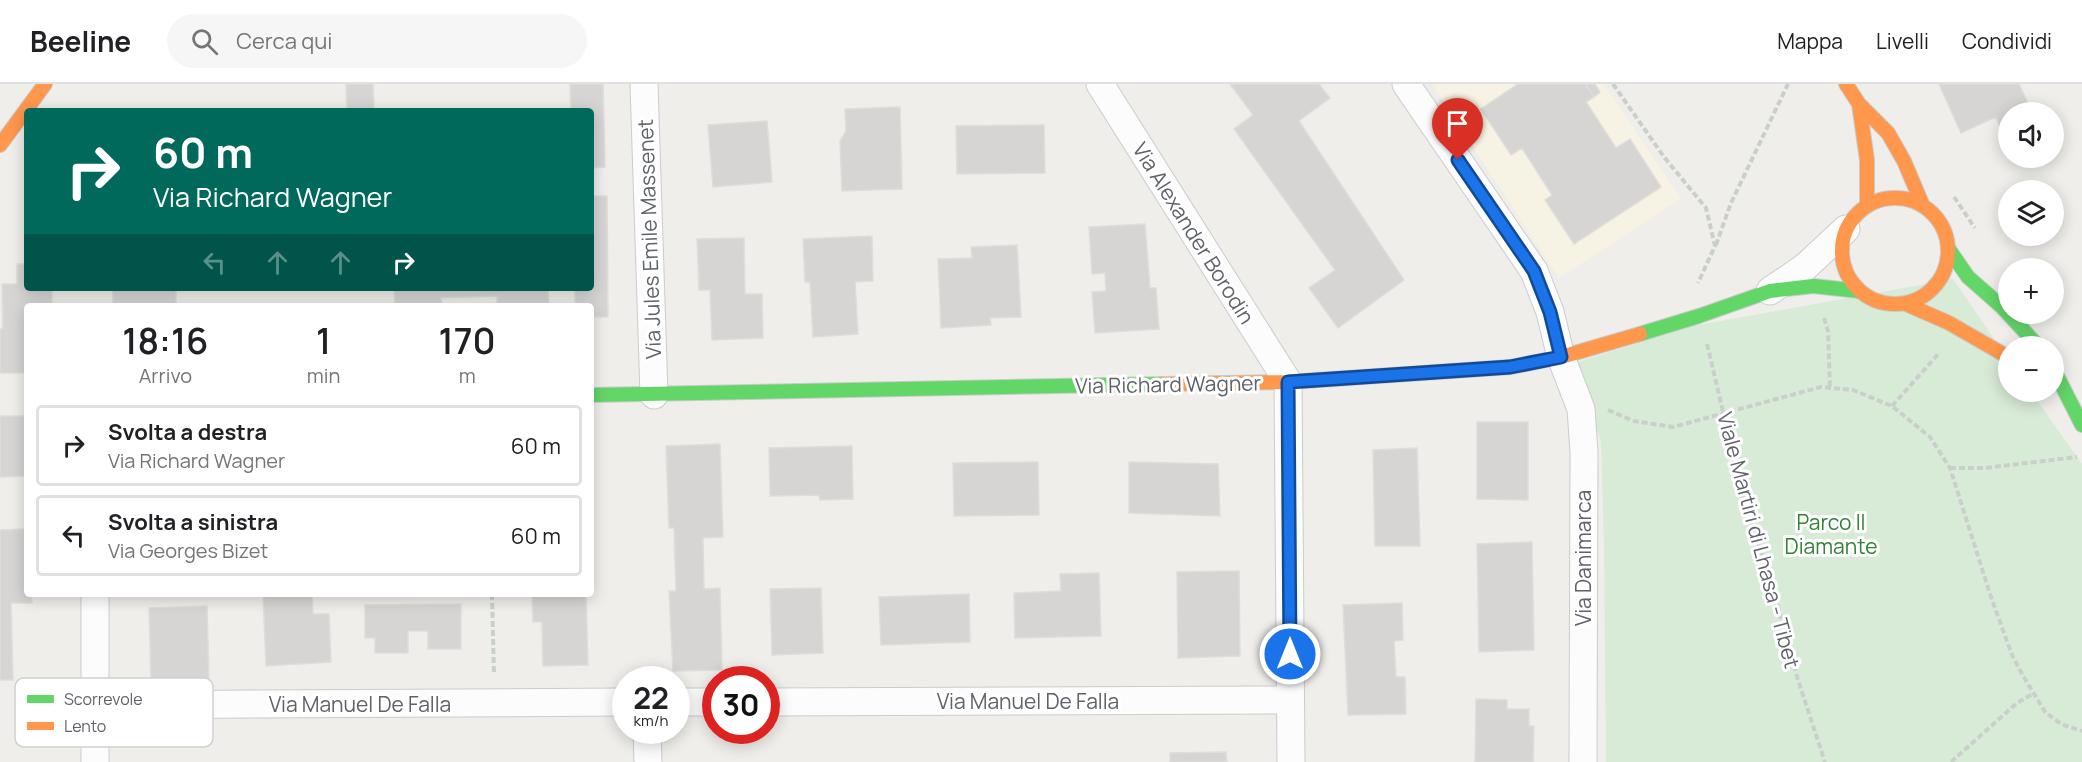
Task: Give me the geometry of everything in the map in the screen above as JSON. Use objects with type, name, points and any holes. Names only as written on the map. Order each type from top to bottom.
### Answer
[{"type":"street","points":[[27,108],[45,84]]},
{"type":"street","name":"Via Jules Emile Massenet","points":[[644,84],[654,395]]},
{"type":"street","name":"Via Alexander Borodin","points":[[1100,84],[1288,382]]},
{"type":"street","name":"Via Danimarca","points":[[1406,84],[1534,271],[1550,312],[1561,357],[1581,409],[1584,452],[1583,762]]},
{"type":"street","points":[[1846,84],[1858,104],[1888,133],[1905,161],[1923,206]]},
{"type":"street","points":[[1858,104],[1867,160],[1868,205]]},
{"type":"street","points":[[0,145],[24,112]]},
{"type":"street","points":[[1899,197],[1916,201],[1923,206],[1930,210],[1941,224],[1947,239],[1948,256],[1944,273],[1935,287],[1922,298],[1906,304],[1889,304],[1873,300],[1859,291],[1849,278],[1843,262],[1842,245],[1846,229],[1854,215],[1883,198],[1899,197]]},
{"type":"street","name":"Via Richard Wagner","points":[[1770,291],[1805,267],[1846,229]]},
{"type":"street","points":[[1948,248],[1968,277],[2002,307],[2029,336]]},
{"type":"street","name":"Via Richard Wagner","points":[[594,395],[1288,382],[1510,367],[1561,357],[1770,291],[1814,286],[1859,291]]},
{"type":"street","points":[[1906,304],[1949,323],[1998,352]]},
{"type":"street","points":[[1288,382],[1291,762]]},
{"type":"street","points":[[2064,390],[2082,425]]},
{"type":"street","points":[[2058,407],[2082,430]]},
{"type":"street","points":[[94,678],[95,597]]},
{"type":"street","name":"Via Manuel De Falla","points":[[780,702],[1290,700]]},
{"type":"street","name":"Via Manuel De Falla","points":[[213,704],[612,702]]},
{"type":"street","points":[[647,744],[648,762]]},
{"type":"street","points":[[95,747],[95,762]]},
{"type":"path","points":[[1613,84],[1664,157],[1706,208],[1715,246]]},
{"type":"path","name":"Viale Martiri di Lhasa - Tibet","points":[[1788,84],[1731,203],[1715,246],[1694,291],[1743,496],[1825,762]]},
{"type":"path","points":[[1581,409],[1608,410],[1634,421],[1673,427],[1821,387],[1853,390],[1892,405],[1930,437],[1950,468],[2012,655],[2045,712],[2061,724],[2082,731]]},
{"type":"path","points":[[1950,468],[1985,468],[2082,456]]},
{"type":"path","points":[[492,597],[495,703]]},
{"type":"path","points":[[1951,762],[2017,703],[2034,693]]},
{"type":"shaded area","points":[[1432,84],[1603,84],[1681,198],[1559,278]]},
{"type":"green space","name":"Parco Il Diamante","points":[[1953,279],[1998,344],[1998,402],[2038,402],[2082,464],[2082,762],[1606,762],[1601,442],[1575,363],[1693,326]]},
{"type":"building","points":[[346,84],[373,84],[374,108],[347,108]]},
{"type":"building","points":[[570,84],[603,84],[605,167],[594,168],[594,108],[571,108]]},
{"type":"building","points":[[1230,84],[1319,84],[1330,98],[1299,121],[1404,280],[1338,328],[1309,288],[1335,270],[1234,129],[1253,115]]},
{"type":"building","points":[[1518,84],[1585,84],[1594,97],[1586,102],[1616,148],[1630,139],[1661,187],[1574,244],[1545,200],[1552,195],[1522,148],[1511,155],[1481,109]]},
{"type":"building","points":[[1585,84],[1595,84],[1600,92],[1594,97]]},
{"type":"building","points":[[1939,84],[2019,84],[2027,102],[1998,102],[1998,122],[1996,117],[1961,133]]},
{"type":"building","points":[[900,107],[902,189],[842,191],[840,141],[846,131],[845,109]]},
{"type":"building","points":[[767,121],[772,182],[713,187],[708,125]]},
{"type":"building","points":[[1044,125],[1045,173],[957,174],[956,126]]},
{"type":"building","points":[[594,196],[607,196],[608,317],[594,317],[594,303],[575,303],[575,291],[594,291]]},
{"type":"building","points":[[1145,224],[1150,288],[1156,288],[1159,329],[1095,333],[1092,292],[1106,291],[1105,273],[1092,274],[1089,227]]},
{"type":"building","points":[[872,236],[873,281],[855,282],[858,334],[813,337],[810,282],[805,282],[803,239]]},
{"type":"building","points":[[744,238],[745,294],[762,294],[763,338],[712,340],[710,290],[699,290],[697,239]]},
{"type":"building","points":[[1017,245],[1021,317],[990,318],[991,325],[941,328],[938,259],[972,258],[971,247]]},
{"type":"building","points":[[17,264],[24,264],[24,291],[52,291],[52,303],[24,303],[24,373],[0,373],[0,329],[3,329],[2,284],[17,284]]},
{"type":"building","points":[[113,291],[176,291],[176,303],[113,303]]},
{"type":"building","points":[[394,291],[548,291],[549,303],[497,303],[497,296],[441,298],[442,303],[395,303]]},
{"type":"building","points":[[0,416],[24,416],[24,476],[0,477]]},
{"type":"building","points":[[1477,422],[1528,422],[1528,500],[1477,499]]},
{"type":"building","points":[[720,444],[723,537],[703,538],[704,589],[720,588],[722,666],[702,666],[702,670],[690,671],[690,666],[673,666],[669,591],[676,591],[674,528],[669,528],[666,446]]},
{"type":"building","points":[[852,446],[853,499],[820,500],[819,495],[770,496],[769,448]]},
{"type":"building","points":[[1417,448],[1420,546],[1375,546],[1373,450]]},
{"type":"building","points":[[1038,462],[1039,515],[954,516],[953,463]]},
{"type":"building","points":[[1129,462],[1218,464],[1220,516],[1129,513]]},
{"type":"building","points":[[24,529],[24,597],[31,597],[32,603],[11,603],[13,680],[0,680],[0,530]]},
{"type":"building","points":[[1532,542],[1534,650],[1479,652],[1477,544]]},
{"type":"building","points":[[1239,571],[1240,656],[1178,658],[1177,572]]},
{"type":"building","points":[[1099,573],[1101,636],[1015,638],[1014,593],[1061,591],[1060,574]]},
{"type":"building","points":[[821,588],[823,653],[772,655],[770,589]]},
{"type":"building","points":[[969,594],[970,642],[881,645],[879,597]]},
{"type":"building","points":[[263,597],[312,597],[313,614],[329,614],[331,662],[266,666]]},
{"type":"building","points":[[532,597],[586,597],[588,665],[543,666],[542,622],[533,622]]},
{"type":"building","points":[[1402,603],[1403,640],[1394,641],[1396,677],[1405,677],[1406,714],[1348,715],[1343,605]]},
{"type":"building","points":[[461,604],[461,649],[428,649],[428,631],[408,631],[408,653],[375,653],[375,638],[365,638],[365,605]]},
{"type":"building","points":[[207,606],[209,678],[151,678],[149,608]]},
{"type":"building","points":[[1476,699],[1507,700],[1507,709],[1529,709],[1529,726],[1534,726],[1533,762],[1475,762]]},
{"type":"building","points":[[1226,752],[1227,762],[1170,762],[1170,753]]},
{"type":"traffic: fast","points":[[1948,248],[1968,277],[2002,307],[2029,336]]},
{"type":"traffic: fast","points":[[1640,334],[1770,291],[1813,286],[1859,291]]},
{"type":"traffic: fast","points":[[594,395],[1163,384]]},
{"type":"traffic: fast","points":[[2064,390],[2082,425]]},
{"type":"traffic: slow","points":[[27,108],[45,84]]},
{"type":"traffic: slow","points":[[1846,84],[1859,104],[1888,133],[1904,161],[1923,206]]},
{"type":"traffic: slow","points":[[1859,104],[1867,160],[1867,205]]},
{"type":"traffic: slow","points":[[0,145],[24,112]]},
{"type":"traffic: slow","points":[[1895,198],[1915,202],[1933,213],[1944,231],[1948,251],[1944,271],[1933,289],[1915,300],[1895,304],[1875,300],[1857,289],[1846,271],[1842,251],[1846,231],[1857,213],[1875,202],[1895,198]]},
{"type":"traffic: slow","points":[[1906,304],[1949,323],[1998,351]]},
{"type":"traffic: slow","points":[[1163,384],[1288,382],[1511,367],[1561,357],[1640,334]]},
{"type":"route","points":[[1290,654],[1288,382],[1510,367],[1561,357],[1550,312],[1534,271],[1458,160]]}]
